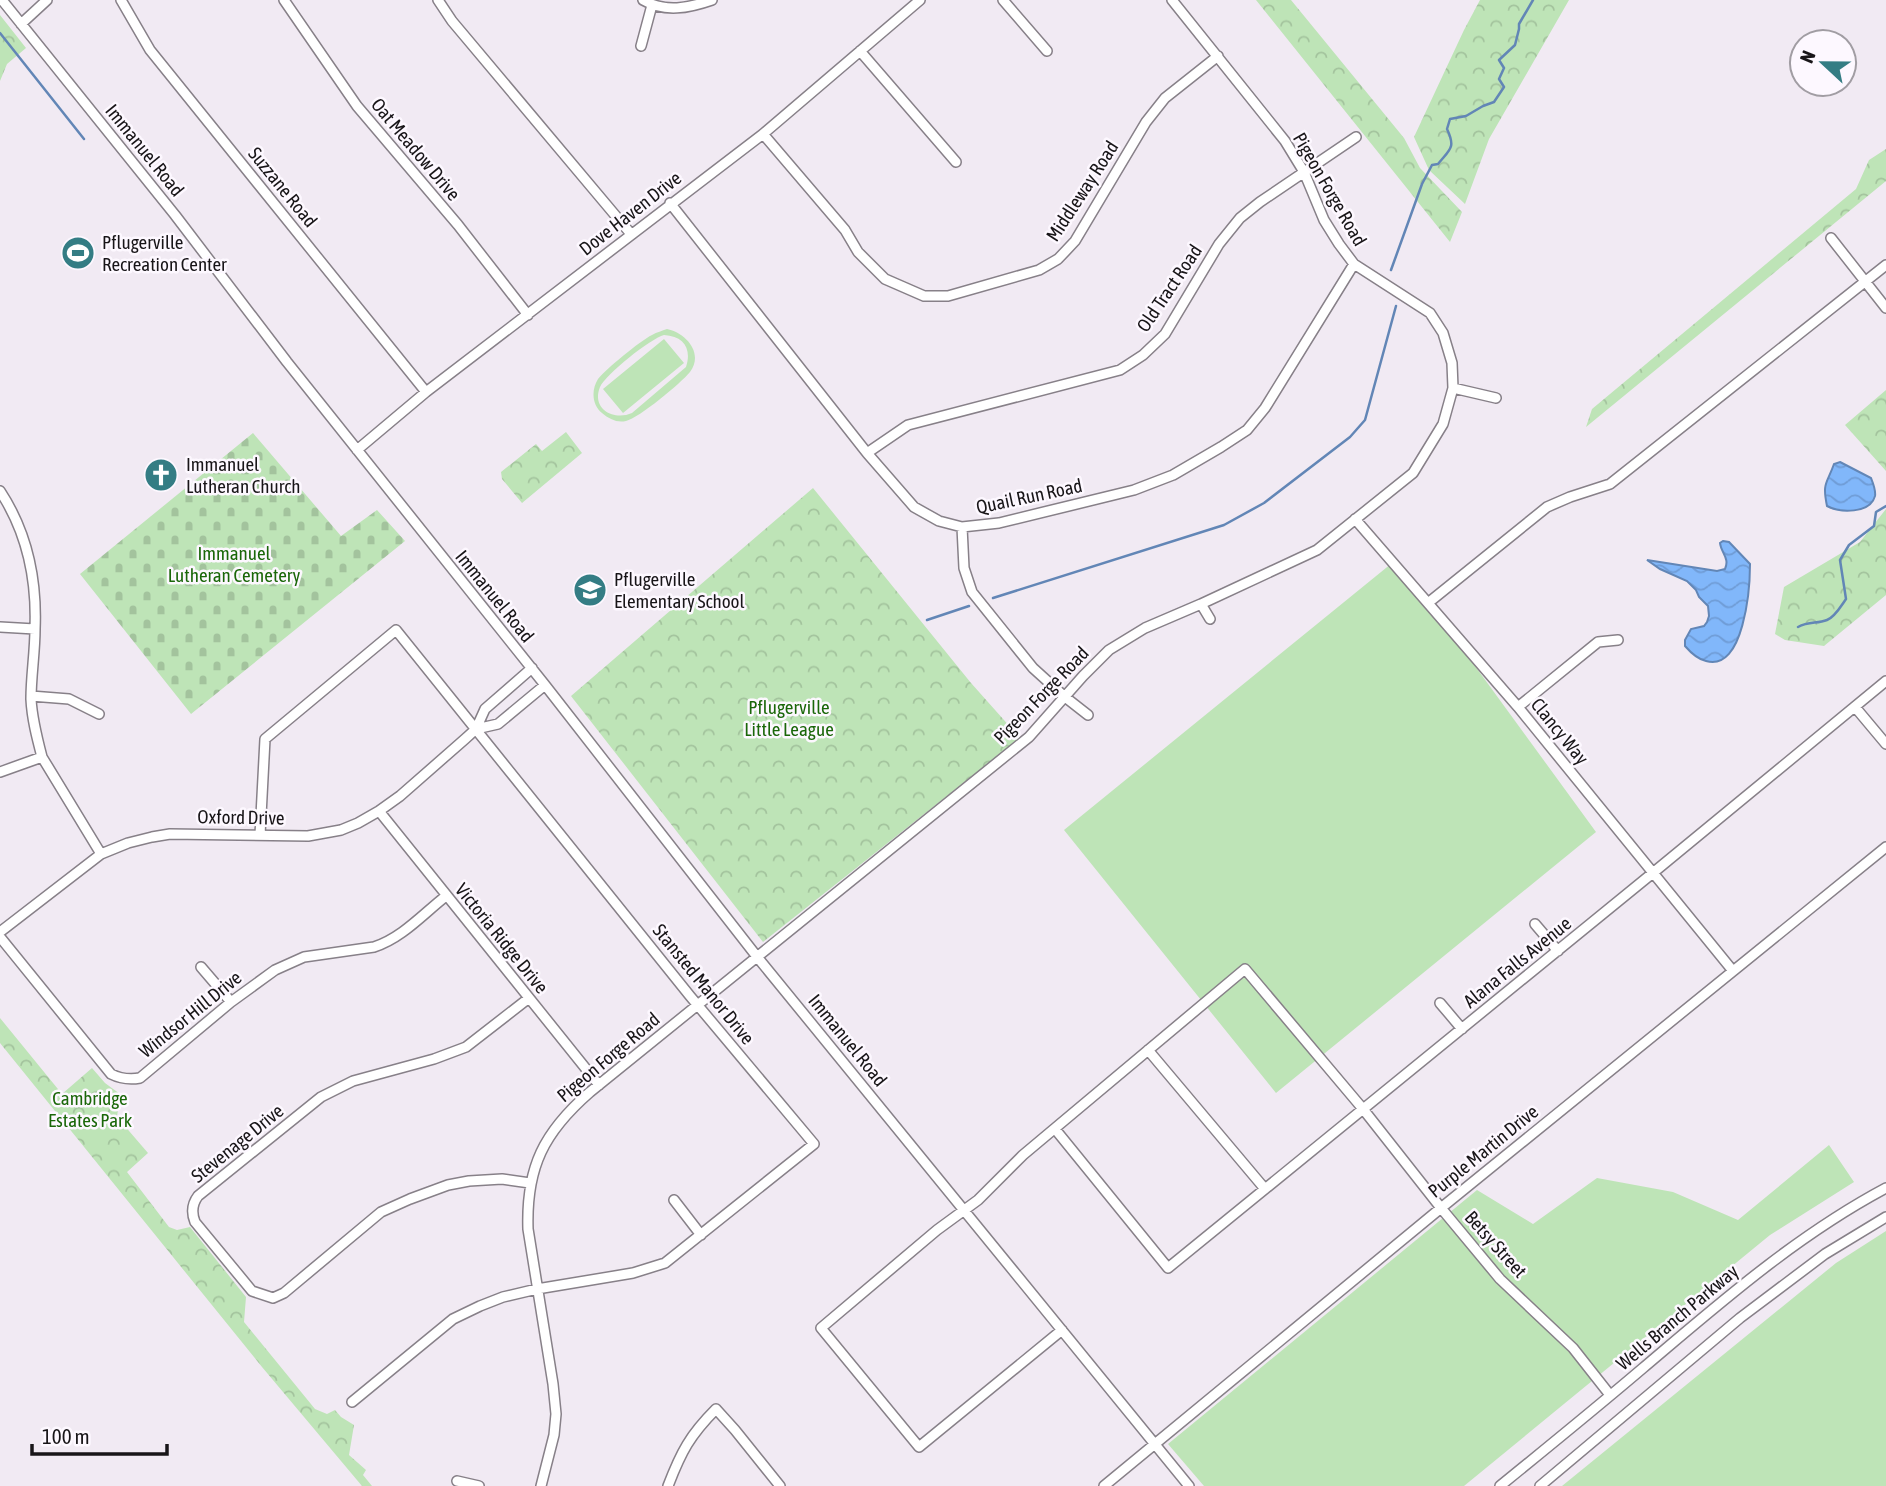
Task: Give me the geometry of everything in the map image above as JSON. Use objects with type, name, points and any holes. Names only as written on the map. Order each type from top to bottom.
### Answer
[{"type":"street","name":"Immanuel Road","points":[[2,0],[175,215],[758,958],[1189,1486]]},
{"type":"street","points":[[21,24],[47,0]]},
{"type":"street","name":"Suzzane Road","points":[[121,0],[150,50],[426,392]]},
{"type":"street","name":"Oat Meadow Drive","points":[[284,0],[357,107],[458,225],[528,315]]},
{"type":"street","points":[[438,0],[452,21],[631,234]]},
{"type":"street","points":[[641,46],[648,2],[663,8],[693,7],[712,0]]},
{"type":"street","name":"Dove Haven Drive","points":[[357,450],[426,392],[763,134],[860,51],[908,4],[920,0]]},
{"type":"street","points":[[1003,0],[1047,51]]},
{"type":"street","name":"Pigeon Forge Road","points":[[541,1486],[554,1435],[556,1414],[528,1229],[527,1206],[530,1183],[540,1153],[556,1125],[599,1085],[1030,737],[1109,650],[1145,628],[1317,550],[1413,473],[1443,424],[1452,388],[1452,363],[1443,333],[1430,313],[1354,264],[1324,220],[1304,172],[1285,141],[1172,0]]},
{"type":"street","points":[[860,51],[956,162]]},
{"type":"street","name":"Middleway Road","points":[[763,134],[845,230],[858,252],[885,279],[924,296],[948,296],[1039,270],[1058,259],[1075,241],[1152,114],[1165,98],[1218,56]]},
{"type":"street","name":"Old Tract Road","points":[[867,453],[908,425],[1120,370],[1143,355],[1165,334],[1219,244],[1240,218],[1356,136]]},
{"type":"street","name":"Quail Run Road","points":[[670,203],[867,453],[914,507],[939,521],[962,527],[999,523],[1134,490],[1173,475],[1222,447],[1247,430],[1265,408],[1354,264]]},
{"type":"street","points":[[1831,238],[1886,308]]},
{"type":"street","points":[[1428,603],[1547,507],[1610,484],[1886,265]]},
{"type":"street","points":[[1452,388],[1496,398]]},
{"type":"street","points":[[0,491],[17,521],[34,584],[35,629],[31,696],[42,757],[101,854]]},
{"type":"street","name":"Clancy Way","points":[[1354,519],[1518,706],[1733,971]]},
{"type":"street","points":[[962,527],[964,568],[972,592],[1034,668],[1065,698],[1088,715]]},
{"type":"street","points":[[1201,604],[1210,620]]},
{"type":"street","points":[[0,627],[35,629]]},
{"type":"street","name":"Stansted Manor Drive","points":[[260,835],[265,738],[396,630],[699,1006],[814,1144],[665,1263],[633,1273],[537,1289],[480,1306],[453,1319],[352,1402]]},
{"type":"street","points":[[1518,706],[1598,642],[1618,640]]},
{"type":"street","points":[[476,729],[485,709],[531,668]]},
{"type":"street","name":"Alana Falls Avenue","points":[[1055,1129],[1168,1268],[1886,681]]},
{"type":"street","points":[[476,729],[498,724],[545,685]]},
{"type":"street","points":[[31,696],[68,699],[99,714]]},
{"type":"street","points":[[1855,707],[1886,744]]},
{"type":"street","name":"Oxford Drive","points":[[0,935],[101,854],[128,843],[170,834],[308,836],[325,834],[358,823],[400,796],[476,729]]},
{"type":"street","points":[[0,772],[42,757]]},
{"type":"street","name":"Victoria Ridge Drive","points":[[379,811],[599,1085]]},
{"type":"street","name":"Purple Martin Drive","points":[[1104,1486],[1886,847]]},
{"type":"street","name":"Windsor Hill Drive","points":[[0,935],[111,1074],[131,1080],[140,1078],[275,970],[304,957],[385,944],[446,896]]},
{"type":"street","points":[[1535,924],[1558,951]]},
{"type":"street","points":[[201,967],[232,1002]]},
{"type":"street","name":"Betsy Street","points":[[1148,1050],[1245,969],[1363,1109],[1500,1279],[1573,1348],[1611,1395]]},
{"type":"street","name":"Stevenage Drive","points":[[529,998],[466,1047],[444,1056],[353,1081],[321,1097],[198,1196],[194,1201],[192,1216],[252,1292],[273,1298],[284,1293],[382,1212],[410,1199],[447,1185],[468,1181],[530,1183]]},
{"type":"street","points":[[1440,1003],[1462,1029]]},
{"type":"street","points":[[1062,1331],[919,1447],[821,1328],[937,1230],[978,1200],[1023,1155],[1148,1050],[1265,1189]]},
{"type":"street","name":"Wells Branch Parkway","points":[[1500,1486],[1725,1299],[1814,1230],[1886,1188]]},
{"type":"street","points":[[674,1200],[701,1235]]},
{"type":"street","points":[[1540,1486],[1741,1318],[1825,1254],[1886,1217]]},
{"type":"street","points":[[668,1486],[688,1441],[716,1409],[780,1486]]},
{"type":"street","points":[[457,1481],[479,1486]]},
{"type":"green space","points":[[1256,0],[1291,0],[1404,138],[1420,168],[1462,212],[1450,242]]},
{"type":"green space","points":[[1480,0],[1569,0],[1489,139],[1465,204],[1429,170],[1414,137]]},
{"type":"green space","points":[[0,15],[26,48],[7,64],[0,81]]},
{"type":"green space","points":[[1886,149],[1886,181],[1586,427],[1592,409],[1856,189],[1869,160]]},
{"type":"green space","points":[[667,329],[681,335],[691,345],[695,358],[690,372],[660,400],[640,414],[626,421],[607,417],[594,402],[594,388],[598,379],[640,343]],"holes":[[[664,335],[681,341],[687,349],[686,367],[632,413],[612,414],[601,407],[598,395],[604,381],[649,343]]]},
{"type":"green space","points":[[664,339],[684,363],[623,413],[603,389]]},
{"type":"green space","points":[[1886,390],[1886,471],[1845,425]]},
{"type":"green space","points":[[566,432],[582,453],[522,503],[502,479],[501,472],[536,444],[542,451]]},
{"type":"green space","name":"Immanuel Lutheran Cemetery","points":[[253,433],[341,536],[377,510],[405,541],[191,714],[80,574]]},
{"type":"green space","name":"Pflugerville Little League","points":[[813,488],[971,683],[1020,738],[763,942],[571,696]]},
{"type":"green space","points":[[1886,509],[1886,595],[1824,646],[1785,640],[1775,634],[1784,587],[1860,542]]},
{"type":"green space","points":[[1397,559],[1596,832],[1276,1093],[1064,830]]},
{"type":"green space","name":"Cambridge Estates Park","points":[[0,1018],[62,1094],[92,1068],[105,1083],[120,1094],[117,1117],[148,1153],[127,1172],[169,1227],[177,1230],[190,1227],[246,1297],[244,1322],[315,1409],[327,1414],[335,1410],[354,1425],[349,1455],[366,1470],[363,1475],[372,1486],[362,1486],[262,1367],[0,1043]]},
{"type":"green space","points":[[1829,1145],[1854,1182],[1770,1235],[1464,1486],[1204,1486],[1168,1444],[1477,1190],[1533,1224],[1597,1178],[1673,1192],[1738,1220]]},
{"type":"green space","points":[[1886,1231],[1886,1486],[1562,1486],[1836,1263]]},
{"type":"water","points":[[1840,462],[1871,478],[1875,496],[1867,506],[1847,511],[1827,506],[1826,484],[1834,464]]},
{"type":"water","points":[[1729,542],[1750,564],[1746,608],[1737,641],[1729,654],[1719,661],[1706,661],[1685,646],[1685,640],[1691,629],[1704,626],[1707,622],[1708,606],[1687,581],[1647,560],[1717,571],[1725,569],[1726,559],[1720,543]]},
{"type":"waterway","points":[[1391,270],[1422,184],[1432,165],[1438,164],[1450,148],[1451,140],[1447,129],[1450,119],[1466,116],[1494,102],[1504,87],[1499,79],[1504,68],[1499,60],[1515,45],[1519,24],[1533,0]]},
{"type":"waterway","points":[[0,33],[84,139]]},
{"type":"waterway","points":[[993,598],[1224,525],[1264,503],[1350,437],[1365,420],[1396,306]]},
{"type":"waterway","points":[[1798,627],[1827,620],[1840,608],[1846,599],[1840,560],[1849,545],[1874,526],[1876,512],[1886,506]]},
{"type":"waterway","points":[[927,620],[969,606]]},
{"type":"place","name":"Pflugerville Recreation Center","points":[[78,253]]},
{"type":"place","name":"Immanuel Lutheran Church","points":[[161,475]]},
{"type":"place","name":"Pflugerville Elementary School","points":[[590,590]]}]
